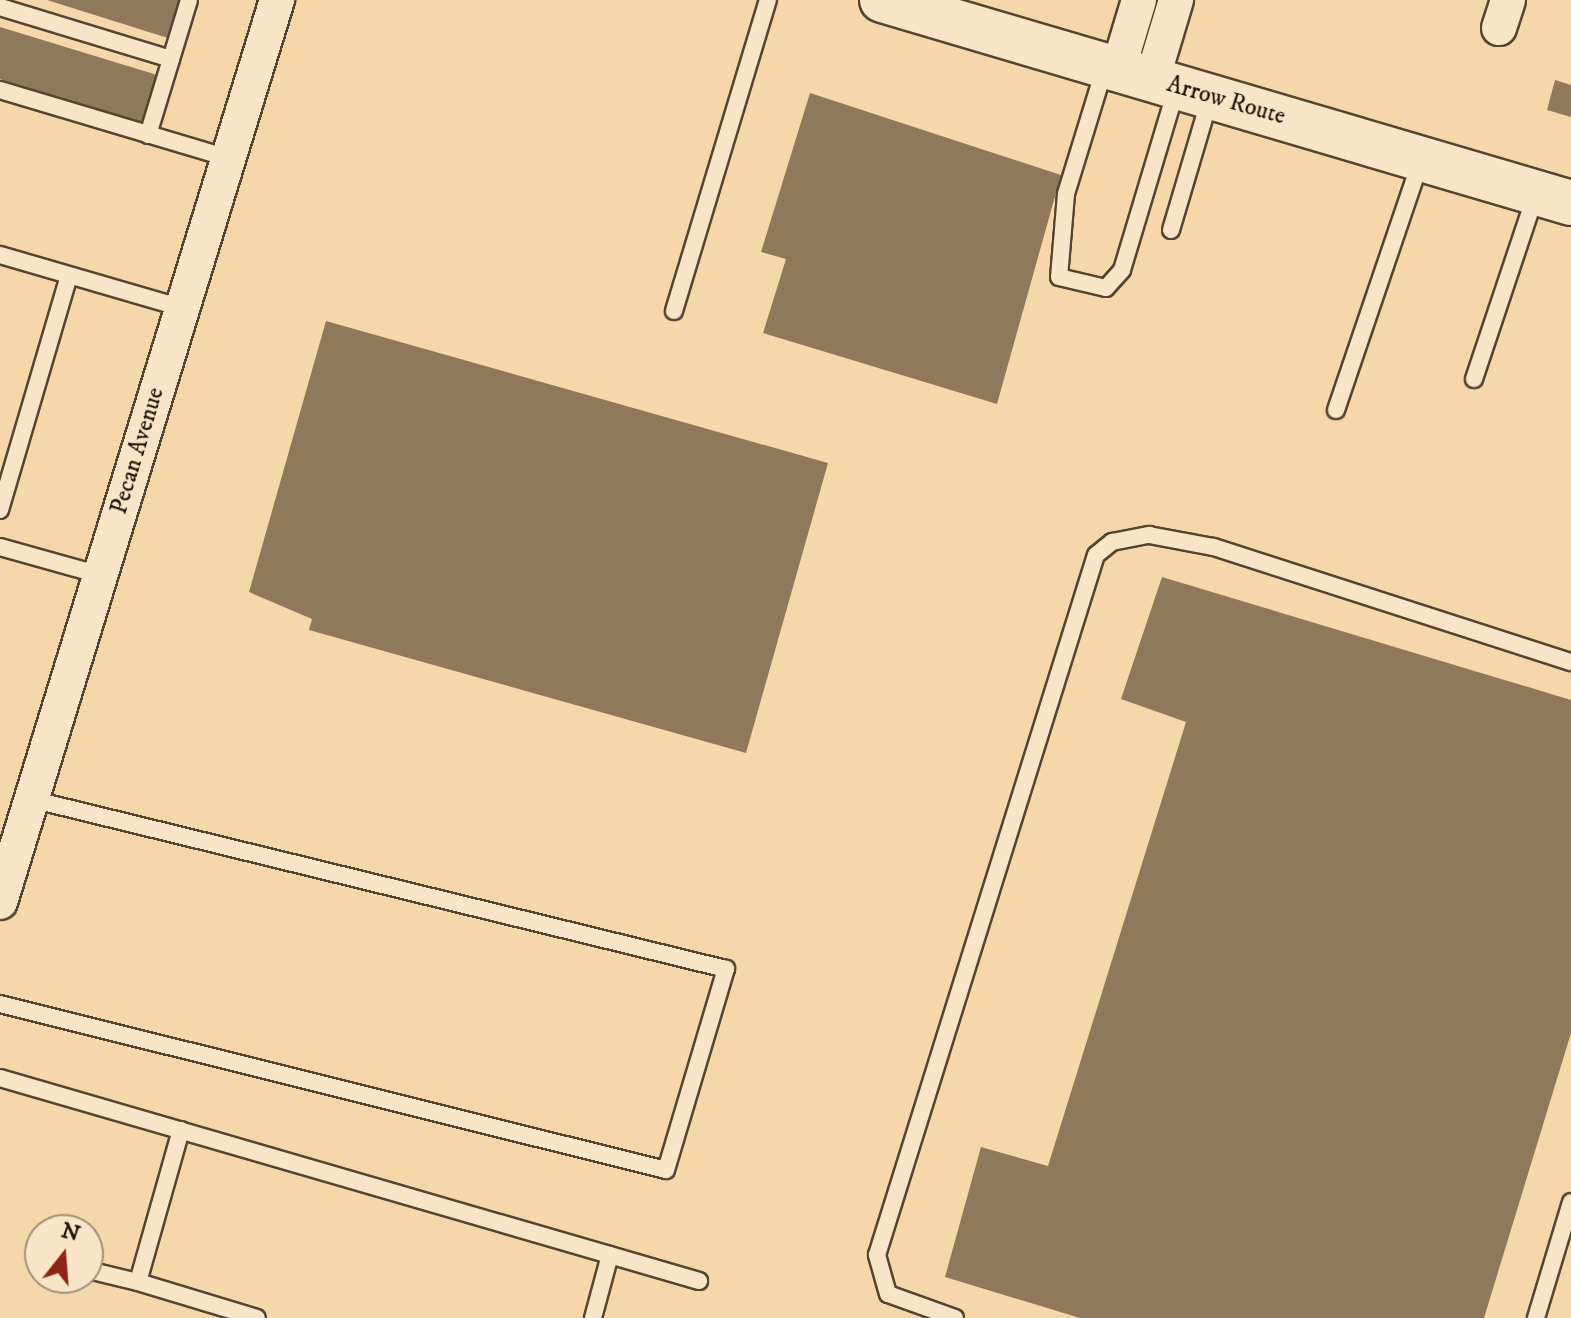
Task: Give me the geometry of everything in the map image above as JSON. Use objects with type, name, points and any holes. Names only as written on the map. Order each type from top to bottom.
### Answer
[{"type":"main road","name":"Arrow Route","points":[[882,0],[1554,198]]},
{"type":"street","name":"Pecan Avenue","points":[[0,902],[9,837],[31,799],[277,0]]},
{"type":"street","points":[[1139,0],[1153,80]]},
{"type":"street","points":[[1153,80],[1176,0]]},
{"type":"lane","points":[[148,135],[189,0]]},
{"type":"lane","points":[[674,311],[768,0]]},
{"type":"lane","points":[[0,7],[171,59]]},
{"type":"lane","points":[[1153,80],[1122,270],[1106,288],[1059,277],[1066,194],[1153,80]]},
{"type":"lane","points":[[1153,80],[1171,230]]},
{"type":"lane","points":[[0,90],[228,158]]},
{"type":"lane","points":[[1336,410],[1422,159]]},
{"type":"lane","points":[[1474,379],[1554,198]]},
{"type":"lane","points":[[0,255],[182,308]]},
{"type":"lane","points":[[0,510],[69,276]]},
{"type":"lane","points":[[955,1318],[888,1294],[877,1255],[1096,555],[1112,542],[1149,535],[1214,547],[1571,662]]},
{"type":"lane","points":[[0,547],[100,575]]},
{"type":"lane","points":[[0,1004],[666,1170],[726,969],[31,799]]},
{"type":"lane","points":[[0,1078],[699,1281]]},
{"type":"lane","points":[[138,1282],[181,1130]]},
{"type":"lane","points":[[1536,1318],[1571,1202]]},
{"type":"lane","points":[[593,1318],[610,1255]]},
{"type":"lane","points":[[104,1274],[257,1318]]},
{"type":"building","points":[[47,0],[183,0],[171,39]]},
{"type":"building","points":[[0,27],[160,76],[145,124],[0,79]]},
{"type":"building","points":[[1555,80],[1571,85],[1571,117],[1547,110]]},
{"type":"building","points":[[810,93],[1061,175],[997,404],[763,333],[786,259],[761,252]]},
{"type":"building","points":[[326,321],[828,463],[746,753],[309,630],[312,619],[249,592]]},
{"type":"building","points":[[1162,577],[1571,700],[1571,1033],[1484,1318],[1080,1318],[945,1277],[981,1147],[1048,1166],[1186,722],[1121,699]]}]
